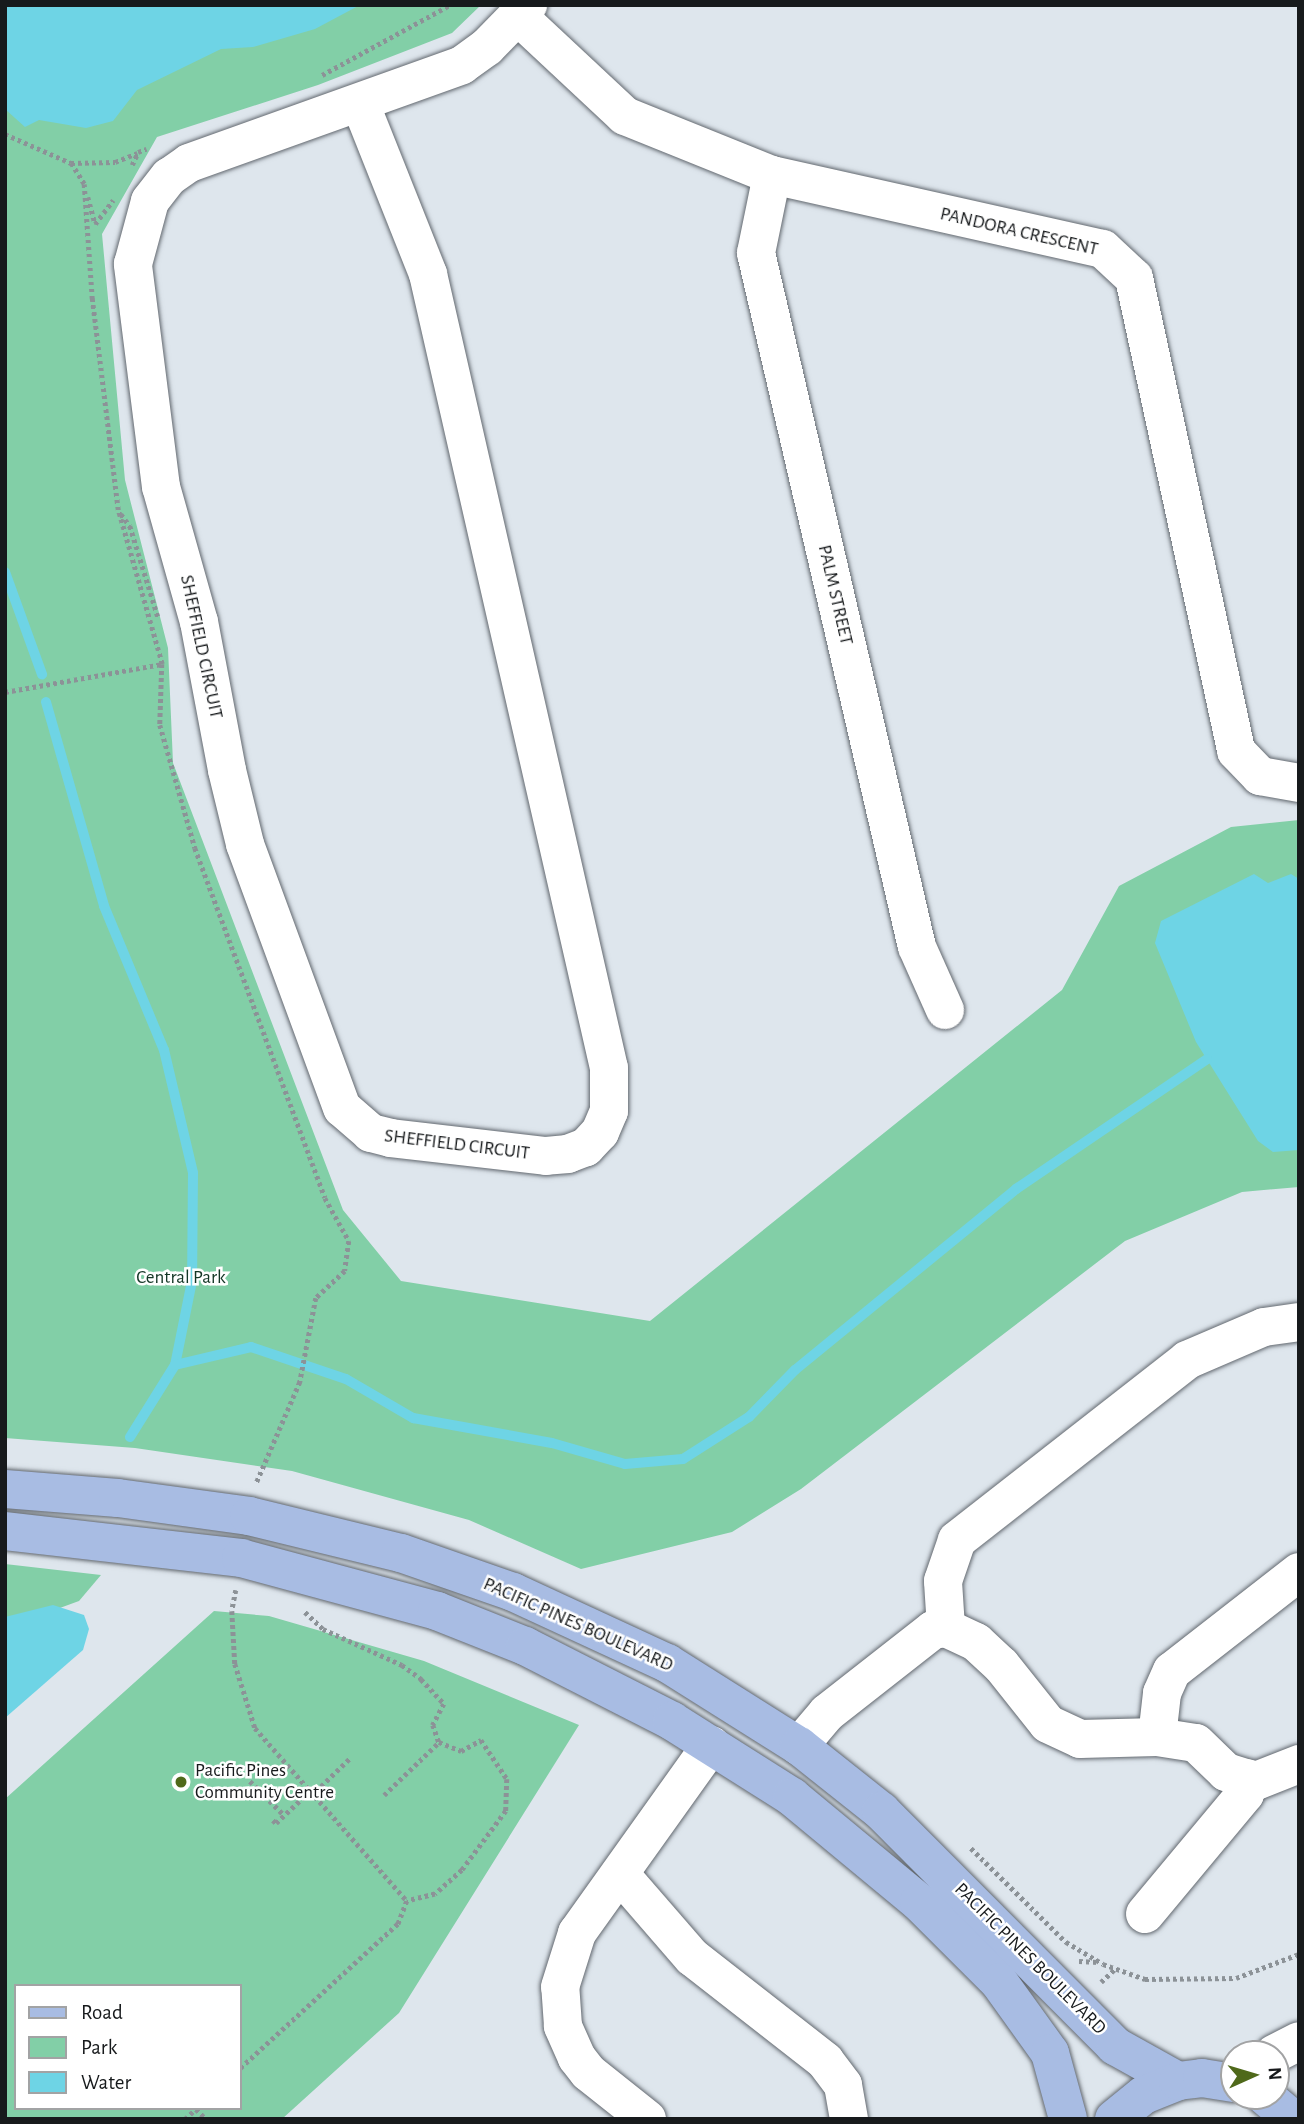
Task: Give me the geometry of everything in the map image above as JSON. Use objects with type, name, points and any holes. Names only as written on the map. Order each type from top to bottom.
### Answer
[{"type":"main road","name":"PACIFIC PINES BOULEVARD","points":[[5,1489],[118,1498],[249,1516],[401,1553],[513,1592],[667,1663],[799,1746],[881,1811],[1115,2046],[1178,2081]]},
{"type":"main road","name":"PACIFIC PINES BOULEVARD","points":[[5,1531],[242,1558],[437,1611],[525,1646],[672,1721],[802,1806],[919,1902],[999,1982],[1050,2053],[1068,2119]]},
{"type":"main road","points":[[1114,2119],[1144,2095],[1178,2081],[1220,2080]]},
{"type":"street","name":"SHEFFIELD CIRCUIT","points":[[360,103],[431,285],[609,1068],[609,1111],[600,1132],[586,1147],[568,1154],[546,1156],[391,1138],[371,1133],[342,1108],[245,844],[199,622],[161,487],[133,264],[150,201],[169,177],[189,163],[462,65],[523,10]]},
{"type":"street","name":"PANDORA CRESCENT","points":[[523,10],[625,116],[772,176],[1103,248],[1134,278],[1236,751],[1260,776],[1299,783]]},
{"type":"street","name":"PALM STREET","points":[[772,176],[755,253],[917,947],[945,1010]]},
{"type":"street","points":[[946,1628],[943,1581],[957,1540],[1187,1360],[1264,1327],[1299,1322]]},
{"type":"street","points":[[1157,1737],[1162,1693],[1172,1671],[1299,1572]]},
{"type":"street","points":[[799,1746],[827,1713],[933,1630],[946,1628],[976,1642],[1001,1665],[1048,1724],[1080,1739],[1157,1737],[1196,1744],[1226,1772],[1256,1781],[1299,1764]]},
{"type":"street","points":[[648,2119],[587,2073],[569,2043],[559,2006],[570,1949],[711,1745]]},
{"type":"street","points":[[1145,1914],[1245,1794],[1248,1778]]},
{"type":"street","points":[[620,1874],[692,1956],[825,2061],[843,2085],[849,2119]]},
{"type":"path","points":[[5,134],[71,163],[115,162],[138,152]]},
{"type":"path","points":[[71,163],[85,184],[92,299],[118,510],[162,664],[160,725],[195,848],[325,1198],[349,1241],[345,1271],[316,1298],[300,1382],[256,1485]]},
{"type":"path","points":[[5,692],[162,664]]},
{"type":"path","points":[[237,1582],[232,1611],[235,1664],[255,1728],[407,1901]]},
{"type":"path","points":[[236,1591],[248,1593]]},
{"type":"path","points":[[296,1602],[323,1629],[402,1665],[421,1679],[444,1703],[433,1725],[439,1742],[461,1751],[481,1740],[507,1779],[510,1801],[500,1821],[449,1886],[423,1899],[407,1901]]},
{"type":"path","points":[[384,1795],[439,1742]]},
{"type":"path","points":[[273,1820],[276,1823],[310,1791],[316,1791],[350,1758]]},
{"type":"path","points":[[250,1781],[284,1815]]},
{"type":"path","points":[[242,2067],[398,1924],[407,1901]]},
{"type":"green space","name":"Central Park","points":[[5,5],[481,5],[452,33],[318,85],[157,137],[102,234],[125,480],[168,648],[173,763],[343,1210],[401,1281],[650,1321],[1062,990],[1119,886],[1231,827],[1299,820],[1299,1187],[1242,1192],[1125,1241],[801,1489],[732,1532],[581,1569],[469,1520],[292,1471],[135,1448],[5,1438]]},
{"type":"green space","points":[[5,1564],[101,1575],[79,1601],[5,1628]]},
{"type":"green space","points":[[214,1611],[269,1616],[424,1661],[579,1725],[399,2013],[282,2119],[5,2119],[5,1799]]},
{"type":"water","points":[[5,5],[360,5],[315,29],[253,47],[221,49],[137,90],[113,121],[86,128],[39,120],[25,127],[5,109]]},
{"type":"water","points":[[1254,874],[1268,883],[1291,874],[1299,879],[1299,1150],[1273,1152],[1258,1141],[1196,1042],[1155,943],[1161,921]]},
{"type":"water","points":[[53,1605],[84,1615],[89,1629],[83,1650],[5,1718],[5,1617]]},
{"type":"waterway","points":[[5,572],[42,674]]},
{"type":"waterway","points":[[46,702],[104,906],[164,1050],[193,1173],[192,1281],[175,1365],[130,1437]]},
{"type":"waterway","points":[[175,1365],[251,1347],[346,1379],[413,1418],[552,1443],[625,1464],[683,1459],[749,1417],[795,1370],[1016,1189],[1207,1059]]},
{"type":"place","name":"Pacific Pines Community Centre","points":[[181,1782]]}]
